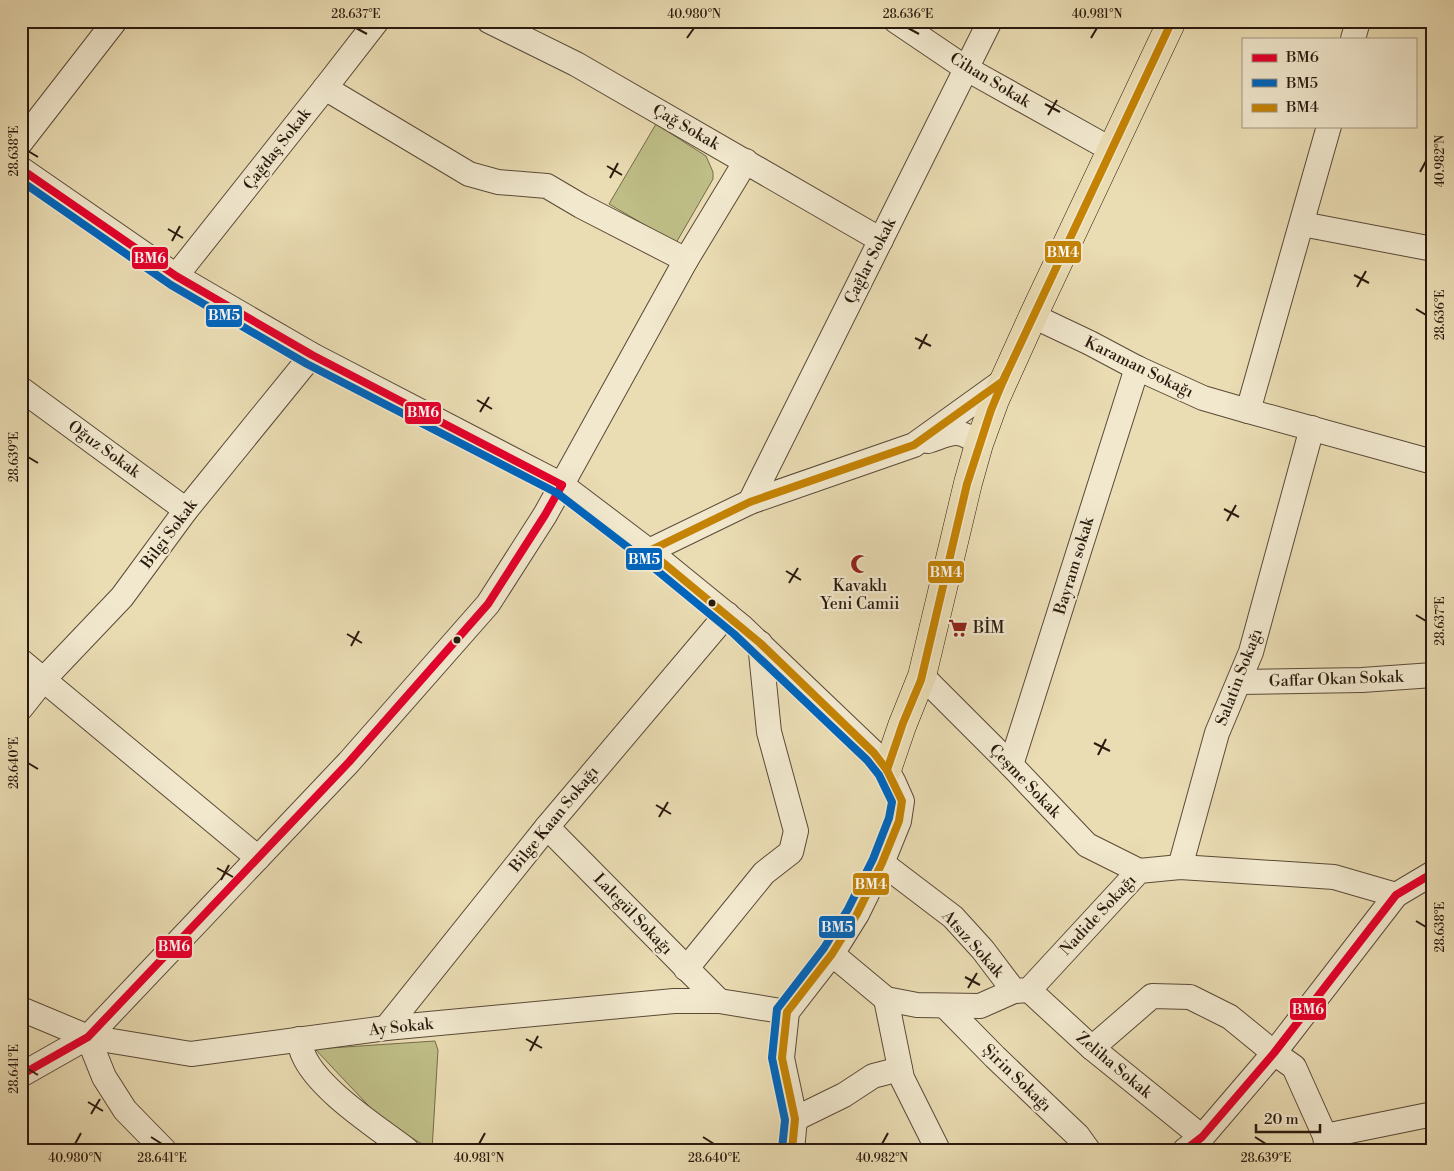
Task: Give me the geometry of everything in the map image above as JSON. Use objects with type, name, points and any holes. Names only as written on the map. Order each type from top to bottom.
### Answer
[{"type":"main road","points":[[887,770],[922,676],[979,444],[1003,381],[1172,21]]},
{"type":"street","points":[[21,142],[115,21]]},
{"type":"street","name":"Çağdaş Sokak","points":[[176,276],[326,88],[376,21]]},
{"type":"street","name":"Çağ Sokak","points":[[489,21],[576,64],[880,240]]},
{"type":"street","name":"Cihan Sokak","points":[[896,21],[968,68],[1112,150]]},
{"type":"street","name":"Çağlar Sokak","points":[[750,502],[990,21]]},
{"type":"street","points":[[1353,38],[1358,21]]},
{"type":"street","points":[[326,88],[469,174],[498,182],[547,186],[686,260]]},
{"type":"street","points":[[1248,411],[1328,128]]},
{"type":"street","points":[[21,1075],[88,1037],[349,762],[488,604],[545,515],[686,260],[746,161]]},
{"type":"street","points":[[21,169],[176,276],[312,356],[562,485],[649,550],[727,614],[760,643],[874,753],[887,770],[902,801],[899,821],[857,914],[832,954],[787,1012],[782,1058],[795,1119],[792,1150]]},
{"type":"street","points":[[1302,224],[1433,249]]},
{"type":"street","name":"Karaman Sokağı","points":[[1033,316],[1203,398],[1433,462]]},
{"type":"street","name":"Bilgi Sokak","points":[[21,708],[44,679],[122,597],[186,510],[312,356]]},
{"type":"street","name":"Bayram sokak","points":[[1011,765],[1138,368]]},
{"type":"street","points":[[914,445],[1003,381]]},
{"type":"street","name":"Oğuz Sokak","points":[[21,389],[186,510]]},
{"type":"street","name":"Salatin Sokağı","points":[[1180,867],[1217,733],[1251,652],[1312,428]]},
{"type":"street","points":[[649,550],[750,502],[914,445],[959,433],[968,436],[979,444]]},
{"type":"street","name":"Bilge Kaan Sokağı","points":[[386,1028],[547,827],[727,614]]},
{"type":"street","points":[[686,969],[764,873],[791,852],[796,831],[769,732],[760,643]]},
{"type":"street","points":[[21,661],[258,858]]},
{"type":"street","name":"Gaffar Okan Sokak","points":[[1239,682],[1362,680],[1433,675]]},
{"type":"street","name":"Çeşme Sokak","points":[[922,676],[1011,765],[1087,845],[1139,871]]},
{"type":"street","name":"Lalegül Sokağı","points":[[547,827],[719,1001]]},
{"type":"street","name":"Atsız Sokak","points":[[882,862],[953,917],[1021,990]]},
{"type":"street","name":"Nadide Sokağı","points":[[832,954],[886,999],[917,1005],[980,1006],[1021,990],[1139,871],[1180,867],[1334,878],[1396,895]]},
{"type":"street","points":[[1194,1143],[1274,1053],[1396,895],[1433,873]]},
{"type":"street","name":"Zeliha Sokak","points":[[1021,990],[1092,1048],[1194,1143]]},
{"type":"street","points":[[1092,1048],[1152,996],[1190,996],[1230,1017],[1294,1067],[1326,1143],[1433,1114]]},
{"type":"street","points":[[886,999],[902,1078],[938,1150]]},
{"type":"street","name":"Ay Sokak","points":[[21,1009],[88,1037],[190,1054],[386,1028],[674,1001],[719,1001],[787,1012]]},
{"type":"street","name":"Şirin Sokağı","points":[[945,1006],[995,1058],[1078,1136],[1088,1150]]},
{"type":"street","points":[[88,1037],[104,1077],[125,1110],[164,1150]]},
{"type":"street","points":[[299,1039],[303,1055],[328,1089],[382,1142],[407,1150]]},
{"type":"street","points":[[795,1119],[844,1095],[873,1076],[900,1068]]},
{"type":"shaded area","points":[[656,124],[706,156],[713,172],[713,179],[676,243],[609,204]]},
{"type":"shaded area","points":[[435,1041],[438,1050],[432,1150],[382,1120],[315,1049]]},
{"type":"transit line","name":"BM4","points":[[792,1150],[795,1119],[782,1058],[787,1012],[832,954],[857,914],[882,863],[899,821],[902,801],[887,770],[874,753],[760,643],[649,551],[750,502],[914,445],[1003,381],[1172,21]]},
{"type":"transit line","name":"BM6","points":[[21,169],[176,276],[312,355],[562,485]]},
{"type":"transit line","name":"BM5","points":[[21,181],[171,285],[307,364],[557,493],[643,559],[734,634],[867,760],[879,775],[892,802],[889,818],[873,859],[848,909],[824,948],[777,1009],[772,1058],[785,1120],[782,1149]]},
{"type":"transit line","name":"BM4","points":[[887,770],[903,723],[921,680],[967,484],[991,410],[1006,374]]},
{"type":"transit line","name":"BM6","points":[[21,1075],[88,1037],[349,762],[488,604],[562,485]]},
{"type":"transit line","name":"BM6","points":[[1185,1150],[1202,1137],[1274,1053],[1396,895],[1433,873]]},
{"type":"place","name":"Kavaklı Yeni Camii","points":[[860,564]]},
{"type":"place","name":"BİM","points":[[958,628]]}]
